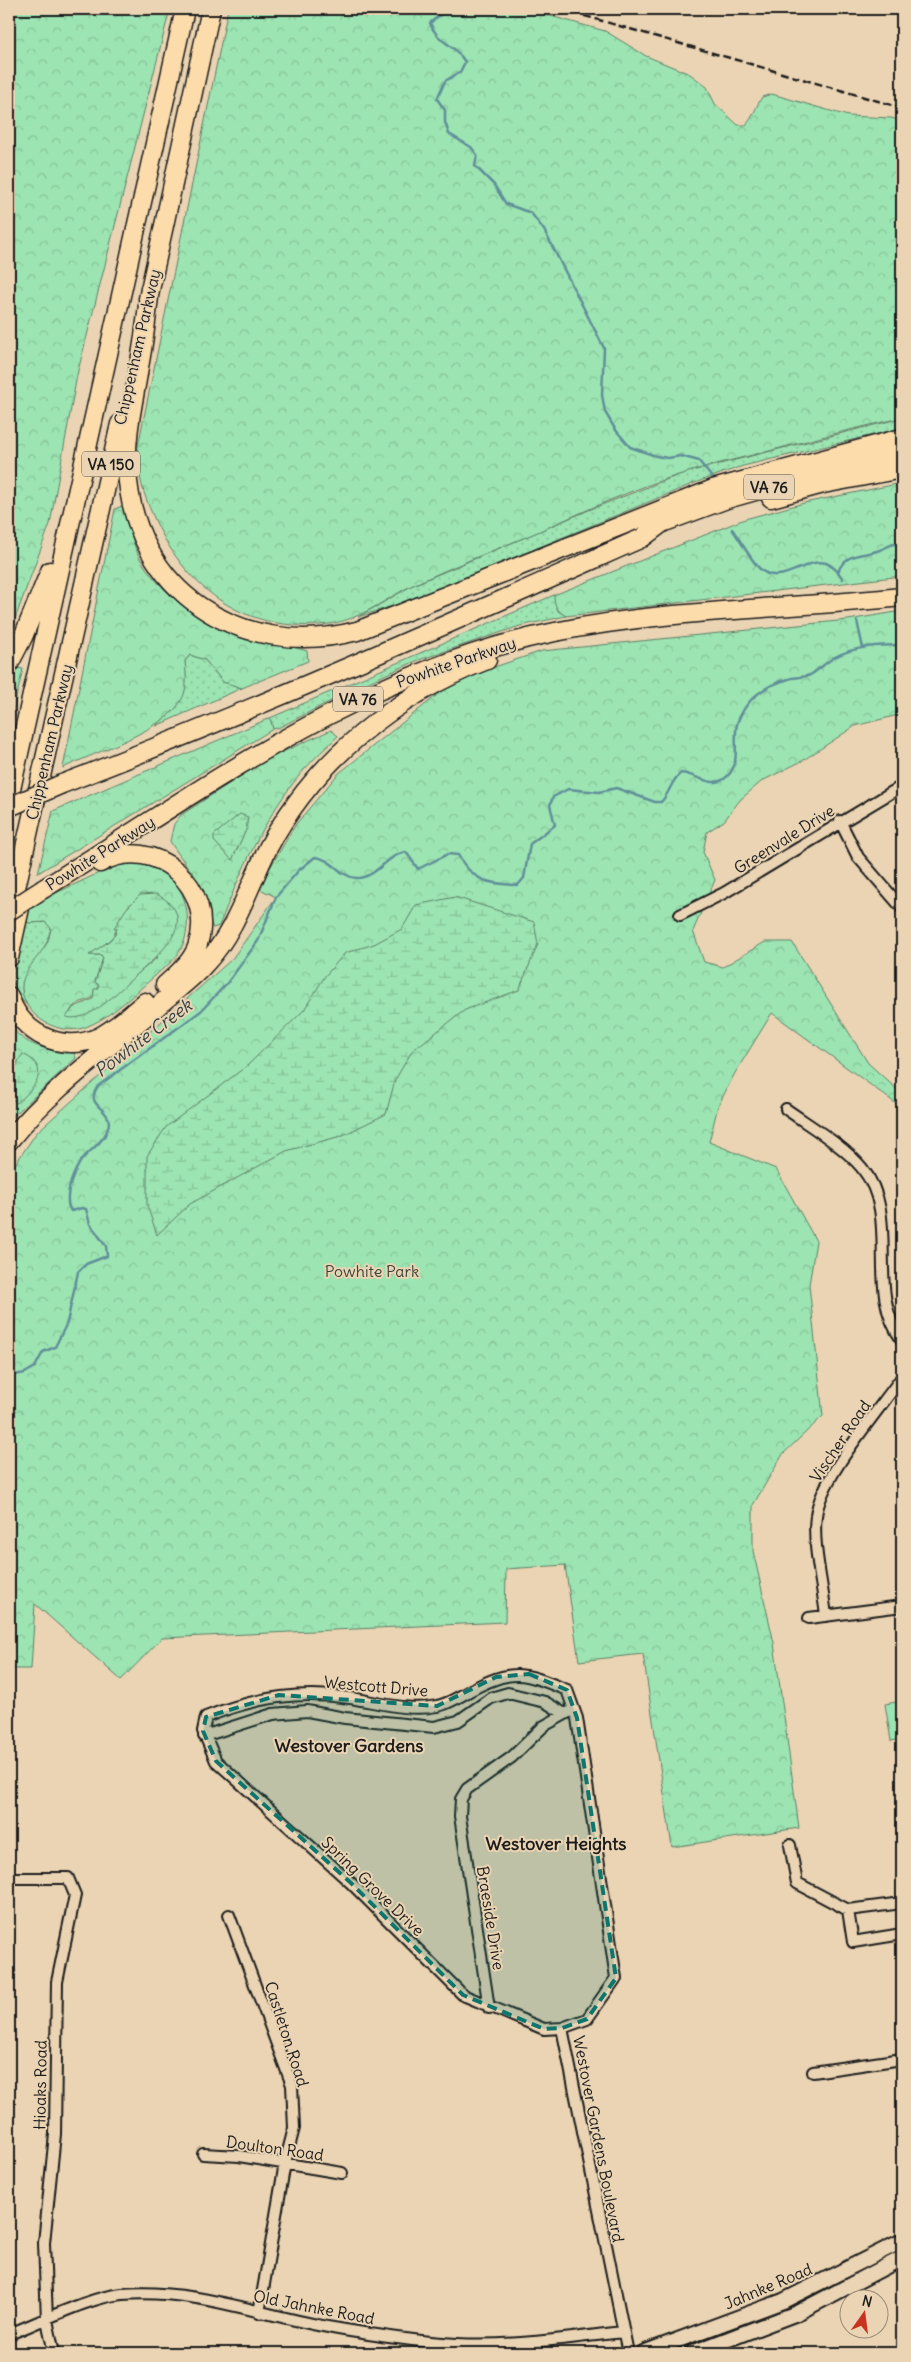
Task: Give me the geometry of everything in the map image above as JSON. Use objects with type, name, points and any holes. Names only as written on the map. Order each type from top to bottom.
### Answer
[{"type":"highway","name":"Chippenham Parkway","points":[[9,919],[211,9]]},
{"type":"highway","name":"Chippenham Parkway","points":[[9,798],[185,10]]},
{"type":"highway","points":[[9,664],[23,637],[53,562],[86,417],[124,282]]},
{"type":"highway","points":[[150,288],[126,451],[127,479],[139,528],[150,553],[163,571],[194,602],[228,624],[265,635],[308,639],[362,630],[713,489],[902,438]]},
{"type":"highway","name":"Powhite Parkway","points":[[9,807],[60,790],[445,625],[642,538],[662,523],[727,499],[902,450]]},
{"type":"highway","name":"VA 76","points":[[642,538],[800,490],[902,469]]},
{"type":"highway","name":"Powhite Parkway","points":[[9,910],[293,733],[335,710],[397,681],[474,653],[554,632],[623,621],[708,612],[902,597]]},
{"type":"highway","points":[[9,1141],[49,1098],[206,963],[232,928],[269,847],[291,812],[338,754],[376,722],[426,689],[489,660],[549,643],[657,627],[708,612]]},
{"type":"highway","points":[[9,818],[60,790]]},
{"type":"highway","points":[[9,958],[25,885],[30,828]]},
{"type":"highway","points":[[9,996],[19,1018],[40,1035],[61,1043],[89,1041],[113,1028],[176,975],[191,959],[197,946],[200,918],[191,889],[176,870],[152,856],[134,853],[117,855],[45,888]]},
{"type":"main road","name":"Jahnke Road","points":[[643,2353],[783,2301],[902,2241]]},
{"type":"main road","points":[[692,2353],[797,2313],[902,2258]]},
{"type":"street","name":"Greenvale Drive","points":[[680,915],[724,893],[840,821],[902,786]]},
{"type":"street","points":[[840,821],[858,857],[902,908]]},
{"type":"street","points":[[786,1109],[855,1160],[872,1183],[880,1209],[884,1298],[890,1320],[902,1340]]},
{"type":"street","name":"Vischer Road","points":[[826,1616],[816,1533],[818,1502],[832,1475],[902,1377]]},
{"type":"street","points":[[810,1618],[902,1606]]},
{"type":"street","name":"Westcott Drive","points":[[529,1674],[567,1690],[572,1714],[545,1702],[508,1693],[491,1698],[458,1721],[434,1727],[345,1718],[307,1711],[273,1714],[204,1736],[203,1731],[206,1717],[234,1706],[279,1695],[348,1697],[401,1706],[437,1706],[496,1677],[529,1674]]},
{"type":"street","name":"Braeside Drive","points":[[489,2008],[460,1816],[460,1799],[467,1789],[512,1757],[544,1726],[572,1714]]},
{"type":"street","name":"Westover Gardens Boulevard","points":[[572,1714],[616,1978],[587,2019],[562,2028],[622,2332],[628,2353]]},
{"type":"street","name":"Spring Grove Drive","points":[[204,1736],[216,1761],[351,1883],[463,1995],[489,2008],[544,2029],[562,2028]]},
{"type":"street","points":[[790,1845],[797,1884],[848,1910],[902,1903]]},
{"type":"street","name":"Hioaks Road","points":[[9,1878],[68,1878],[75,1895],[57,1982],[55,2134],[44,2244],[47,2320],[54,2353]]},
{"type":"street","points":[[848,1910],[853,1942],[902,1934]]},
{"type":"street","name":"Castleton Road","points":[[229,1915],[292,2085],[294,2128],[285,2163],[259,2313]]},
{"type":"street","points":[[813,2072],[902,2059]]},
{"type":"street","name":"Doulton Road","points":[[203,2154],[239,2156],[342,2173]]},
{"type":"street","name":"Old Jahnke Road","points":[[9,2334],[80,2306],[119,2294],[157,2292],[193,2296],[259,2313],[333,2328],[458,2344],[506,2343],[622,2332]]},
{"type":"highlighted area","points":[[529,1674],[567,1690],[577,1718],[616,1978],[587,2019],[562,2028],[544,2029],[463,1995],[351,1883],[216,1761],[203,1731],[206,1717],[279,1695],[437,1706],[496,1677]]},
{"type":"green space","points":[[9,9],[170,9],[77,375],[50,524],[9,635]]},
{"type":"green space","points":[[228,9],[525,9],[605,31],[646,56],[690,74],[707,87],[715,104],[738,125],[746,125],[762,97],[772,94],[848,116],[891,118],[902,121],[902,418],[716,464],[646,486],[430,577],[353,618],[329,624],[300,625],[272,622],[247,614],[224,603],[203,587],[185,568],[169,546],[155,520],[144,493],[138,466],[138,446]]},
{"type":"green space","points":[[902,418],[902,428],[743,466],[697,482],[411,600],[358,617],[413,585],[596,507],[684,473]]},
{"type":"green space","points":[[902,483],[902,576],[566,616],[555,605],[554,595],[745,519],[804,503]]},
{"type":"green space","points":[[122,506],[126,511],[134,543],[142,562],[151,575],[173,597],[200,616],[228,631],[307,651],[308,661],[242,688],[223,682],[205,660],[190,655],[185,661],[186,681],[184,694],[174,710],[146,730],[63,768],[115,509]]},
{"type":"green space","points":[[554,595],[558,611],[566,616],[520,626],[416,661],[362,685],[273,729],[270,718]]},
{"type":"green space","name":"Powhite Park","points":[[902,611],[902,714],[855,726],[802,761],[762,781],[740,800],[724,821],[707,832],[703,852],[715,880],[693,931],[704,962],[723,967],[765,942],[792,942],[868,1063],[902,1094],[902,1108],[772,1013],[735,1073],[718,1106],[709,1142],[776,1169],[816,1241],[809,1285],[823,1416],[783,1454],[753,1505],[753,1551],[774,1643],[799,1828],[672,1847],[643,1654],[579,1661],[565,1565],[506,1569],[505,1622],[162,1638],[121,1680],[35,1604],[31,1669],[9,1669],[9,1173],[37,1132],[232,959],[276,897],[258,888],[296,824],[338,774],[456,680],[542,651],[848,620]]},
{"type":"green space","points":[[190,655],[205,660],[223,682],[242,688],[156,726],[172,711],[184,692],[185,661]]},
{"type":"green space","points":[[17,668],[23,669],[9,728],[9,681]]},
{"type":"green space","points":[[270,718],[273,729],[38,873],[53,811]]},
{"type":"green space","points":[[331,730],[338,736],[303,771],[277,807],[245,865],[219,926],[213,928],[204,894],[196,878],[170,841],[174,824],[181,815],[267,759]]},
{"type":"green space","points":[[240,814],[248,817],[246,830],[232,860],[214,841],[214,835]]},
{"type":"green space","points":[[135,863],[149,866],[163,872],[172,879],[179,888],[187,910],[186,933],[183,944],[171,962],[123,1004],[105,1017],[86,1027],[76,1029],[55,1027],[36,1016],[29,1008],[24,999],[22,989],[24,976],[44,949],[51,928],[45,922],[30,923],[9,915],[118,864]],"holes":[[[117,928],[158,957],[136,975],[67,1017],[74,1006],[92,998],[97,992],[99,986],[95,981],[103,958],[101,955],[90,955],[109,940]]]},
{"type":"green space","points":[[156,894],[170,904],[177,915],[177,926],[172,938],[164,949],[100,1007],[83,1016],[66,1017],[74,1007],[93,999],[94,989],[98,989],[99,985],[95,982],[103,958],[101,955],[89,955],[115,935],[117,928],[114,928],[126,909],[140,895]]},
{"type":"green space","points":[[455,897],[534,922],[538,944],[519,990],[465,1010],[412,1051],[395,1080],[386,1114],[341,1136],[286,1151],[190,1204],[157,1235],[147,1205],[147,1156],[166,1127],[248,1065],[304,1010],[325,976],[345,953],[374,944],[402,929],[416,905]]},
{"type":"green space","points":[[9,917],[30,923],[45,922],[51,928],[47,942],[22,989],[27,1005],[14,987],[11,976],[9,964]]},
{"type":"green space","points":[[9,1024],[22,1038],[46,1049],[74,1053],[76,1058],[9,1120]]},
{"type":"green space","points":[[23,1054],[37,1065],[39,1072],[38,1078],[30,1091],[17,1103],[12,1099],[12,1081],[17,1063]]},
{"type":"green space","points":[[902,1701],[902,1739],[891,1741],[885,1704]]},
{"type":"waterway","points":[[447,9],[430,23],[437,35],[456,51],[465,62],[460,72],[445,81],[437,99],[445,110],[445,122],[449,134],[471,147],[477,155],[475,166],[494,185],[506,204],[531,213],[544,230],[604,348],[602,395],[605,412],[615,429],[630,447],[656,456],[668,458],[681,456],[699,461],[713,479]]},
{"type":"waterway","points":[[732,529],[755,564],[767,574],[784,574],[818,562],[831,566],[843,579]]},
{"type":"waterway","points":[[838,572],[849,558],[892,545],[902,544]]},
{"type":"waterway","points":[[857,621],[863,648]]},
{"type":"waterway","name":"Powhite Creek","points":[[9,1376],[25,1373],[35,1367],[43,1352],[55,1347],[67,1323],[78,1272],[86,1264],[107,1256],[106,1246],[90,1224],[86,1209],[82,1208],[71,1211],[68,1200],[71,1181],[79,1164],[102,1139],[109,1126],[105,1113],[94,1100],[94,1094],[98,1086],[201,1011],[228,982],[258,941],[276,897],[299,870],[315,857],[321,858],[351,877],[356,878],[370,875],[393,857],[406,852],[418,869],[448,854],[458,855],[470,871],[483,880],[498,884],[518,885],[524,878],[530,844],[555,825],[550,805],[553,797],[568,789],[599,792],[616,788],[655,802],[661,802],[675,779],[681,773],[714,782],[724,779],[734,767],[738,721],[747,705],[759,693],[783,681],[810,675],[835,657],[851,650],[902,645]]},
{"type":"railway","points":[[561,9],[902,108]]},
{"type":"district","name":"Westover Gardens","points":[[349,1745]]},
{"type":"district","name":"Westover Heights","points":[[556,1843]]}]
